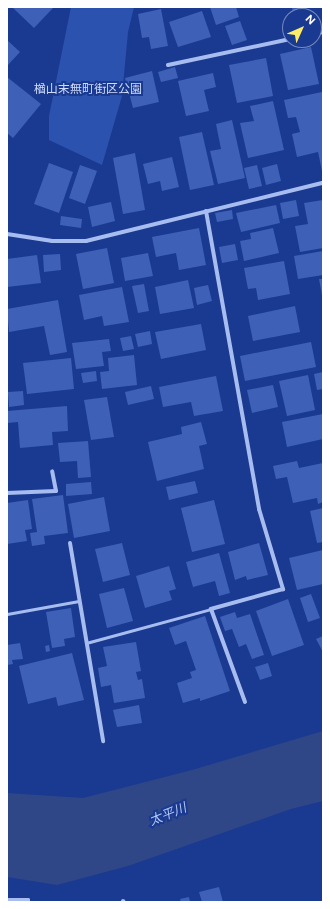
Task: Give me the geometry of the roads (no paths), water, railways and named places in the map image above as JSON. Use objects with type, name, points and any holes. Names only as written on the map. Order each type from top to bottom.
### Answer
[{"type":"street","points":[[168,65],[282,41]]},
{"type":"street","points":[[7,234],[52,241],[86,241],[323,183]]},
{"type":"street","points":[[206,211],[259,509],[283,589],[211,609],[244,702]]},
{"type":"street","points":[[7,493],[56,491],[52,471]]},
{"type":"street","points":[[70,543],[103,741]]},
{"type":"street","points":[[7,900],[28,900],[28,902]]},
{"type":"lane","points":[[7,614],[79,601]]},
{"type":"lane","points":[[86,642],[211,609]]},
{"type":"water","name":"太平川","points":[[323,731],[323,801],[291,809],[128,866],[57,885],[7,877],[7,793],[83,798],[192,770]]},
{"type":"park label","name":"楢山末無町街区公園","points":[[88,90]]}]
